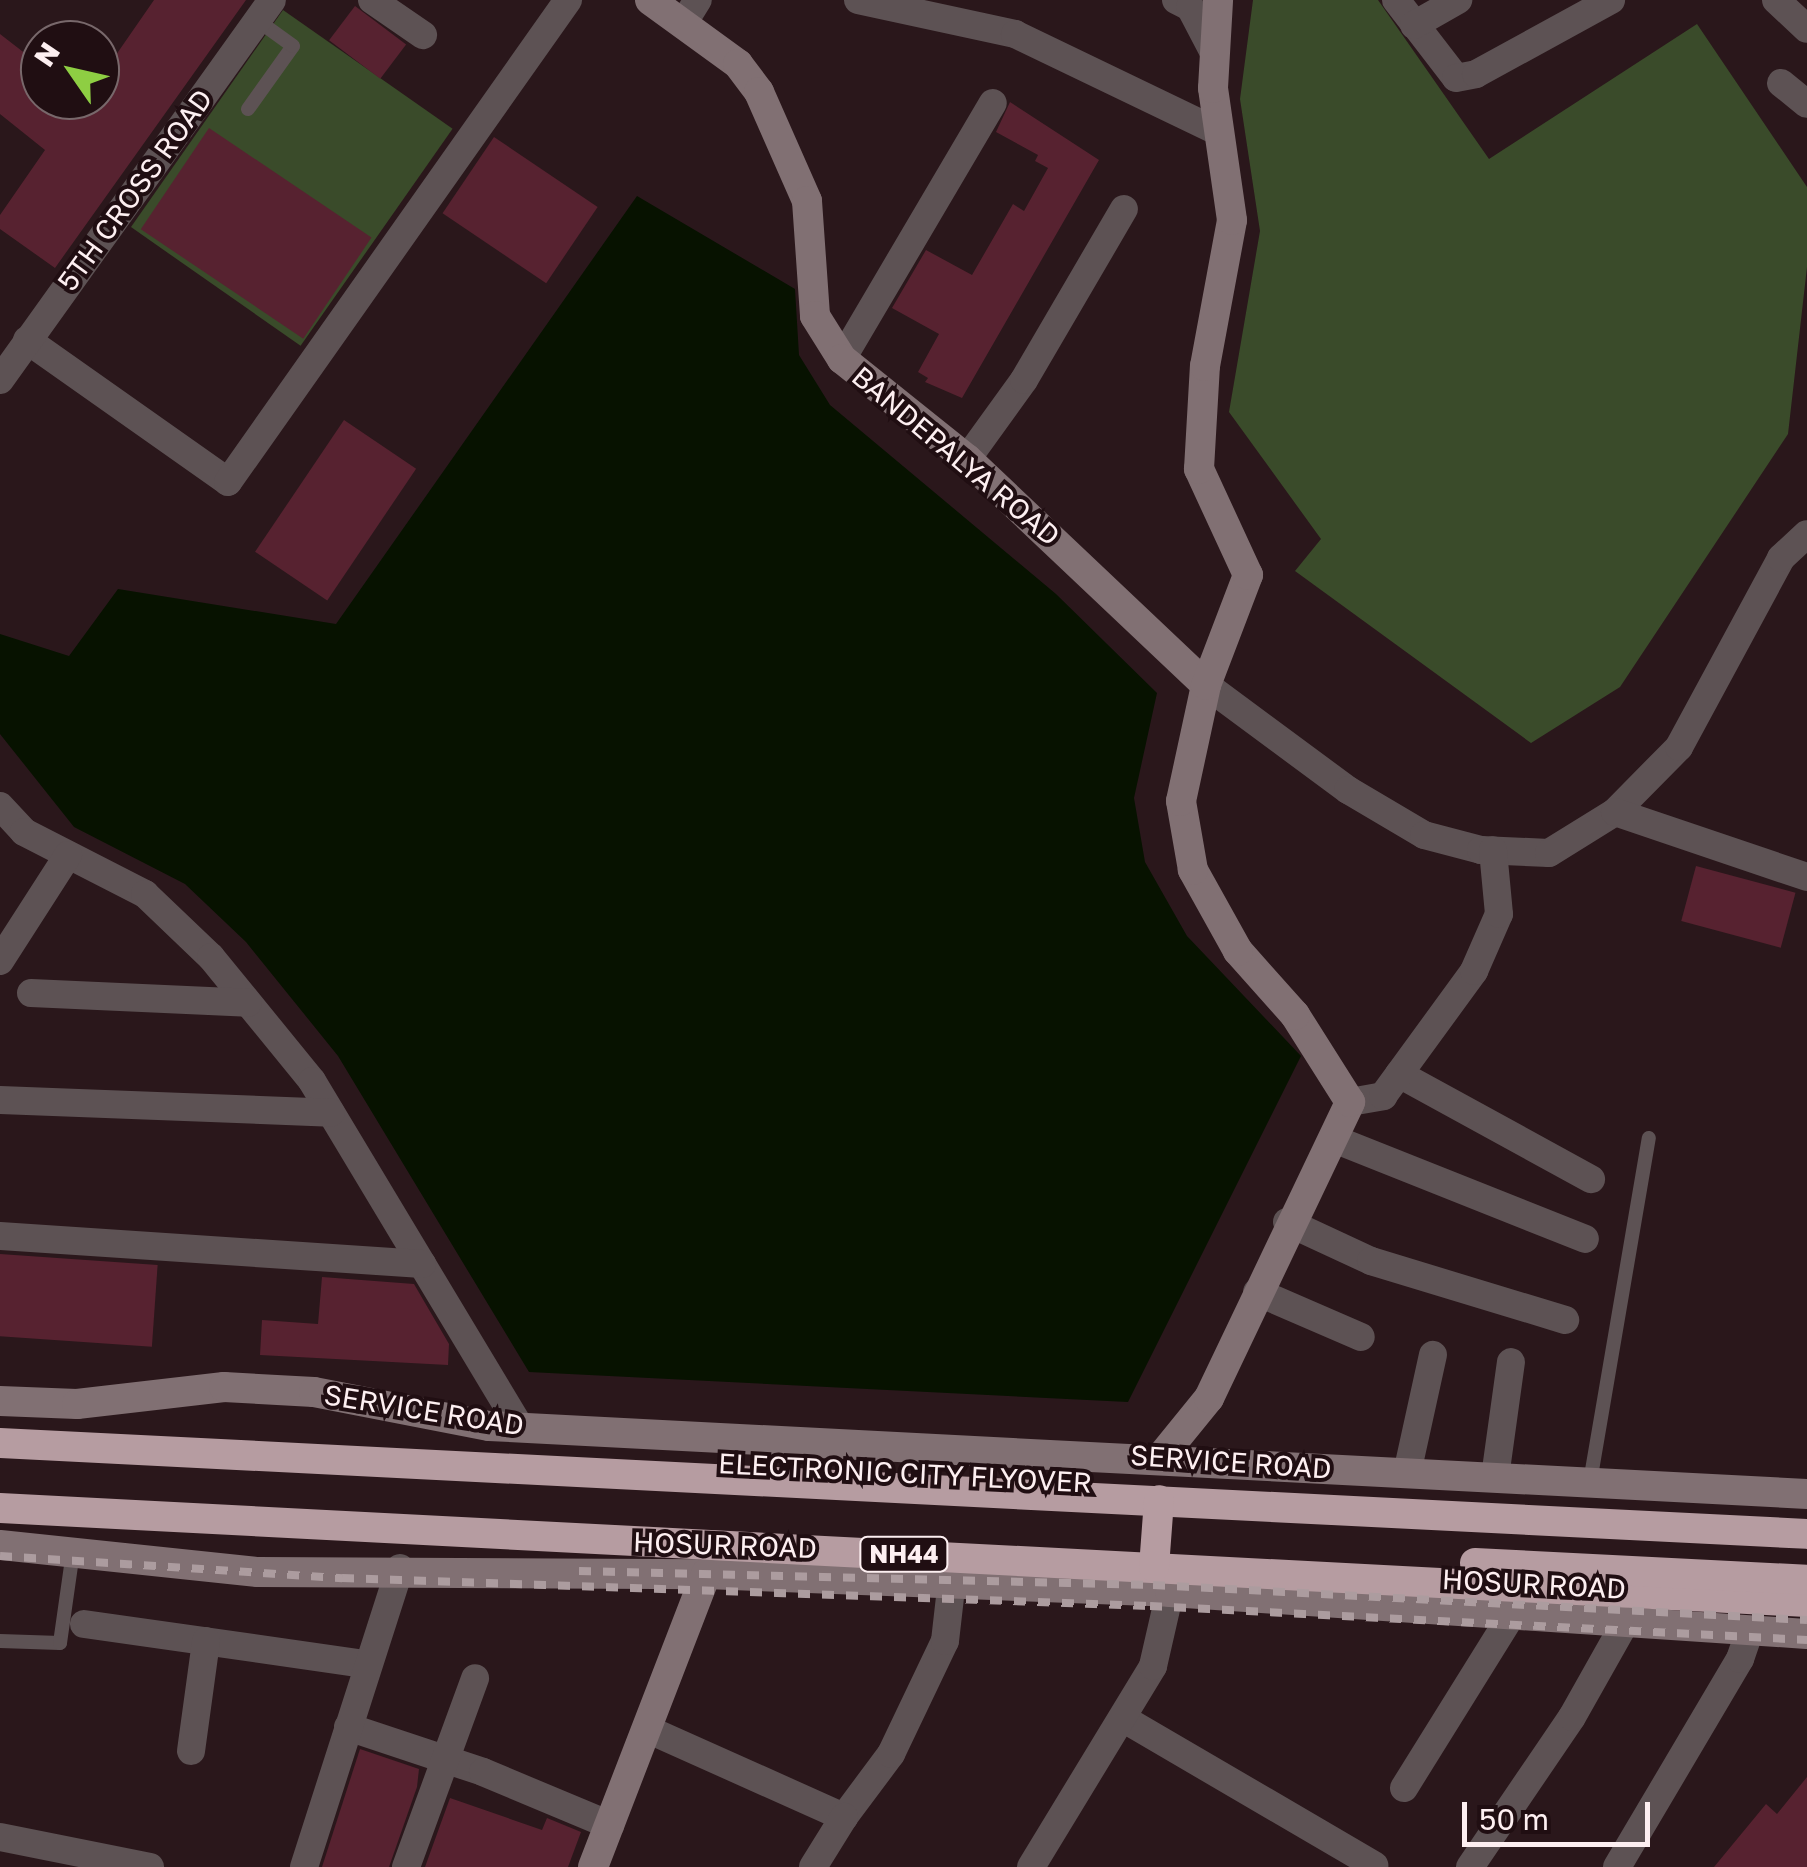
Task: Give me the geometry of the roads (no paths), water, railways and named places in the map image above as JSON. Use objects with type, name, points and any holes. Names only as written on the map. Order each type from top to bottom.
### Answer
[{"type":"highway","points":[[0,1443],[1807,1534]]},
{"type":"highway","name":"ELECTRONIC CITY FLYOVER","points":[[0,1460],[1807,1551]]},
{"type":"highway","points":[[1159,1500],[1162,1579]]},
{"type":"highway","points":[[1,1511],[1807,1580]]},
{"type":"highway","name":"HOSUR ROAD","points":[[1,1511],[1162,1579],[1807,1602]]},
{"type":"street","points":[[372,0],[423,34]]},
{"type":"street","points":[[27,340],[228,482],[568,0]]},
{"type":"street","name":"BANDEPALYA ROAD","points":[[650,0],[691,11],[760,92],[807,201],[815,316],[842,360],[967,460],[1206,685]]},
{"type":"street","points":[[858,0],[1015,34],[1219,132]]},
{"type":"street","points":[[1176,0],[1190,7],[1215,55]]},
{"type":"street","points":[[1218,0],[1215,55],[1219,132],[1232,220],[1205,366],[1199,468],[1248,575],[1206,685],[1181,800],[1193,870],[1238,951],[1294,1015],[1350,1102]]},
{"type":"street","points":[[1396,0],[1456,78],[1476,74],[1611,0]]},
{"type":"street","points":[[1414,25],[1458,0]]},
{"type":"street","points":[[1776,0],[1807,29]]},
{"type":"street","name":"5TH CROSS ROAD","points":[[0,380],[264,10]]},
{"type":"street","points":[[1781,83],[1807,104]]},
{"type":"street","points":[[842,360],[993,103]]},
{"type":"street","points":[[967,460],[1024,380],[1124,209]]},
{"type":"street","points":[[1206,685],[1348,790],[1424,835],[1494,850],[1550,853],[1615,812],[1680,747],[1802,547]]},
{"type":"street","points":[[0,806],[24,832],[145,894],[248,1002],[331,1114],[520,1428]]},
{"type":"street","points":[[1615,812],[1807,876]]},
{"type":"street","points":[[1350,1102],[1383,1096],[1474,971],[1499,914],[1494,850]]},
{"type":"street","points":[[0,961],[68,854]]},
{"type":"street","points":[[31,993],[248,1002]]},
{"type":"street","points":[[1399,1074],[1592,1180]]},
{"type":"street","points":[[0,1100],[331,1114]]},
{"type":"street","points":[[1161,1457],[1209,1398],[1288,1222],[1334,1140],[1350,1102]]},
{"type":"street","points":[[1334,1140],[1585,1239]]},
{"type":"street","points":[[1288,1222],[1370,1262],[1565,1320]]},
{"type":"street","points":[[0,1236],[422,1264]]},
{"type":"street","points":[[1256,1292],[1361,1336]]},
{"type":"street","points":[[1407,1474],[1433,1355]]},
{"type":"street","points":[[1495,1477],[1511,1362]]},
{"type":"street","name":"SERVICE ROAD","points":[[0,1400],[77,1404],[224,1388],[314,1392],[520,1428],[1212,1458],[1407,1474],[1807,1494]]},
{"type":"street","points":[[1209,1398],[1212,1458]]},
{"type":"street","name":"HOSUR ROAD","points":[[0,1545],[293,1574],[400,1568],[706,1574],[951,1588],[1162,1579],[1511,1616],[1807,1634]]},
{"type":"street","points":[[304,1867],[365,1664],[400,1568]]},
{"type":"street","points":[[593,1867],[706,1574]]},
{"type":"street","points":[[1031,1867],[1154,1666],[1162,1579]]},
{"type":"street","points":[[813,1867],[844,1817],[892,1754],[945,1641],[951,1588]]},
{"type":"street","points":[[1404,1788],[1511,1616]]},
{"type":"street","points":[[1470,1867],[1572,1717],[1626,1620]]},
{"type":"street","points":[[84,1624],[365,1664]]},
{"type":"street","points":[[1618,1867],[1740,1659],[1750,1630]]},
{"type":"street","points":[[191,1751],[206,1642]]},
{"type":"street","points":[[406,1867],[476,1678]]},
{"type":"street","points":[[1124,1719],[1374,1865]]},
{"type":"street","points":[[348,1728],[446,1760],[610,1825]]},
{"type":"street","points":[[647,1728],[844,1817]]},
{"type":"street","points":[[0,1837],[150,1867]]},
{"type":"lane","points":[[248,109],[293,46],[264,10]]},
{"type":"lane","points":[[1590,1482],[1649,1138]]},
{"type":"lane","points":[[0,1641],[60,1643],[73,1552]]},
{"type":"railway","points":[[0,1556],[342,1578],[1150,1606],[1807,1640]]},
{"type":"railway","points":[[579,1571],[1153,1585],[1807,1620]]}]
